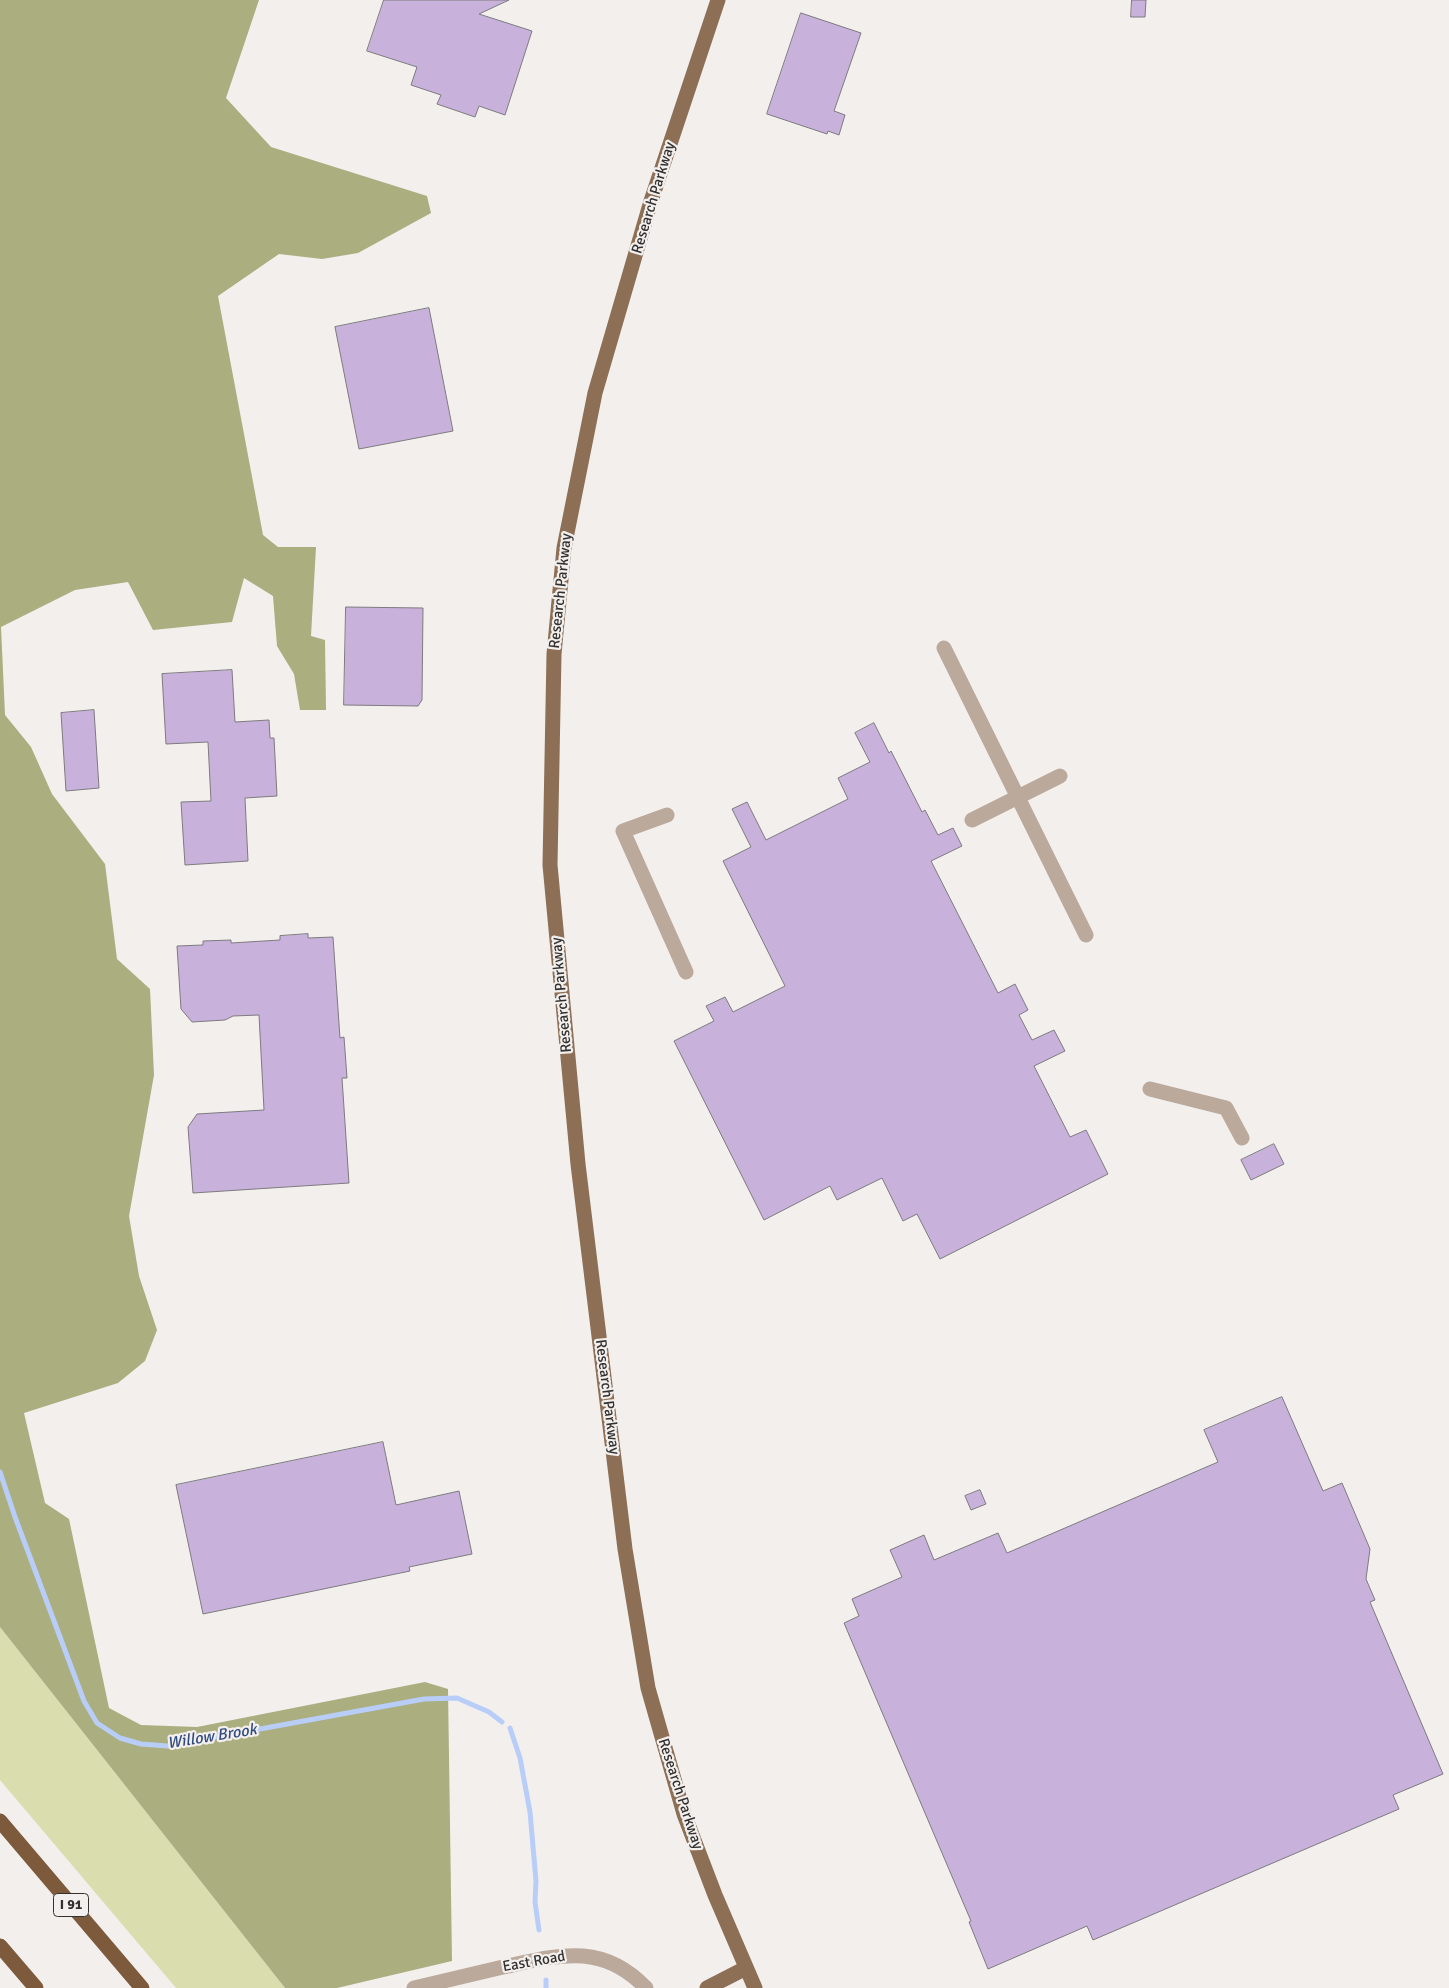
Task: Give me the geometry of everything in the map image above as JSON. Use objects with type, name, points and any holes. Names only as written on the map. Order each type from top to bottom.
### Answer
[{"type":"highway","name":"I 91","points":[[0,1821],[142,1988]]},
{"type":"highway","points":[[0,1946],[36,1988]]},
{"type":"main road","name":"Research Parkway","points":[[718,0],[652,201],[595,393],[564,548],[554,654],[550,865],[578,1164],[625,1549],[648,1688],[684,1814],[755,1988]]},
{"type":"main road","points":[[706,1988],[746,1968]]},
{"type":"street","points":[[944,648],[1086,935]]},
{"type":"street","points":[[972,820],[1060,776]]},
{"type":"street","points":[[667,815],[623,830],[686,972]]},
{"type":"street","points":[[1150,1089],[1226,1108],[1242,1138]]},
{"type":"street","name":"East Road","points":[[414,1988],[546,1958],[577,1955],[596,1957],[613,1963],[634,1976],[646,1988]]},
{"type":"green space","points":[[0,0],[259,0],[226,98],[271,147],[427,196],[431,213],[358,253],[322,259],[279,254],[218,296],[263,535],[278,547],[316,547],[311,636],[325,640],[326,710],[300,710],[294,674],[277,646],[273,596],[244,578],[232,622],[153,630],[128,582],[75,590],[1,627],[5,715],[31,747],[52,794],[105,864],[117,959],[150,989],[154,1075],[129,1216],[139,1276],[157,1330],[145,1361],[118,1383],[24,1413],[45,1503],[69,1519],[109,1708],[141,1725],[197,1727],[425,1682],[448,1689],[452,1961],[337,1988],[285,1988],[0,1627]]},
{"type":"green space","points":[[0,1627],[285,1988],[176,1988],[0,1780]]},
{"type":"building","points":[[384,0],[509,0],[479,14],[532,31],[505,115],[479,106],[475,117],[437,104],[441,95],[411,85],[417,67],[367,51]]},
{"type":"building","points":[[1132,0],[1146,0],[1145,17],[1131,17]]},
{"type":"building","points":[[801,13],[861,33],[834,111],[845,115],[839,135],[828,131],[827,134],[767,114]]},
{"type":"building","points":[[429,308],[453,431],[359,449],[335,327]]},
{"type":"building","points":[[346,607],[423,608],[422,700],[418,706],[344,705]]},
{"type":"building","points":[[232,670],[235,722],[269,720],[270,738],[274,738],[277,796],[245,798],[248,861],[185,865],[181,802],[211,801],[208,742],[166,744],[162,674]]},
{"type":"building","points":[[94,710],[99,788],[66,791],[61,713]]},
{"type":"building","points":[[874,723],[889,753],[891,751],[922,812],[925,810],[938,835],[953,828],[962,846],[931,861],[998,993],[1015,984],[1028,1010],[1019,1015],[1032,1040],[1054,1030],[1065,1051],[1034,1066],[1070,1137],[1086,1130],[1108,1174],[940,1259],[917,1214],[903,1221],[882,1178],[837,1200],[830,1186],[764,1220],[674,1041],[714,1021],[706,1006],[725,997],[733,1012],[785,986],[723,861],[751,847],[732,809],[747,802],[766,840],[848,799],[838,778],[870,762],[855,733]]},
{"type":"building","points":[[308,934],[308,938],[333,937],[340,1038],[344,1037],[347,1078],[342,1078],[349,1183],[193,1193],[188,1127],[197,1114],[264,1110],[259,1015],[233,1016],[225,1020],[192,1022],[181,1009],[177,946],[203,945],[203,941],[231,940],[231,943],[280,940],[280,936]]},
{"type":"building","points":[[1274,1144],[1284,1164],[1251,1180],[1241,1160]]},
{"type":"building","points":[[1282,1397],[1323,1491],[1342,1483],[1370,1549],[1366,1579],[1375,1600],[1370,1602],[1443,1774],[1393,1795],[1399,1809],[1093,1940],[1087,1926],[988,1969],[969,1922],[971,1921],[844,1623],[859,1616],[852,1599],[902,1577],[890,1550],[924,1535],[934,1560],[998,1533],[1007,1553],[1218,1462],[1204,1430]]},
{"type":"building","points":[[383,1442],[396,1505],[459,1491],[472,1554],[409,1567],[410,1571],[203,1614],[176,1485]]},
{"type":"building","points":[[980,1490],[986,1504],[971,1510],[965,1496]]},
{"type":"waterway","name":"Willow Brook","points":[[0,1472],[84,1701],[97,1723],[120,1738],[141,1744],[167,1746],[424,1699],[457,1698],[489,1712],[502,1722]]},
{"type":"waterway","name":"Willow Brook","points":[[510,1728],[520,1758],[530,1812],[536,1881],[535,1902],[539,1930]]},
{"type":"waterway","name":"Willow Brook","points":[[546,1980],[546,1988]]}]
